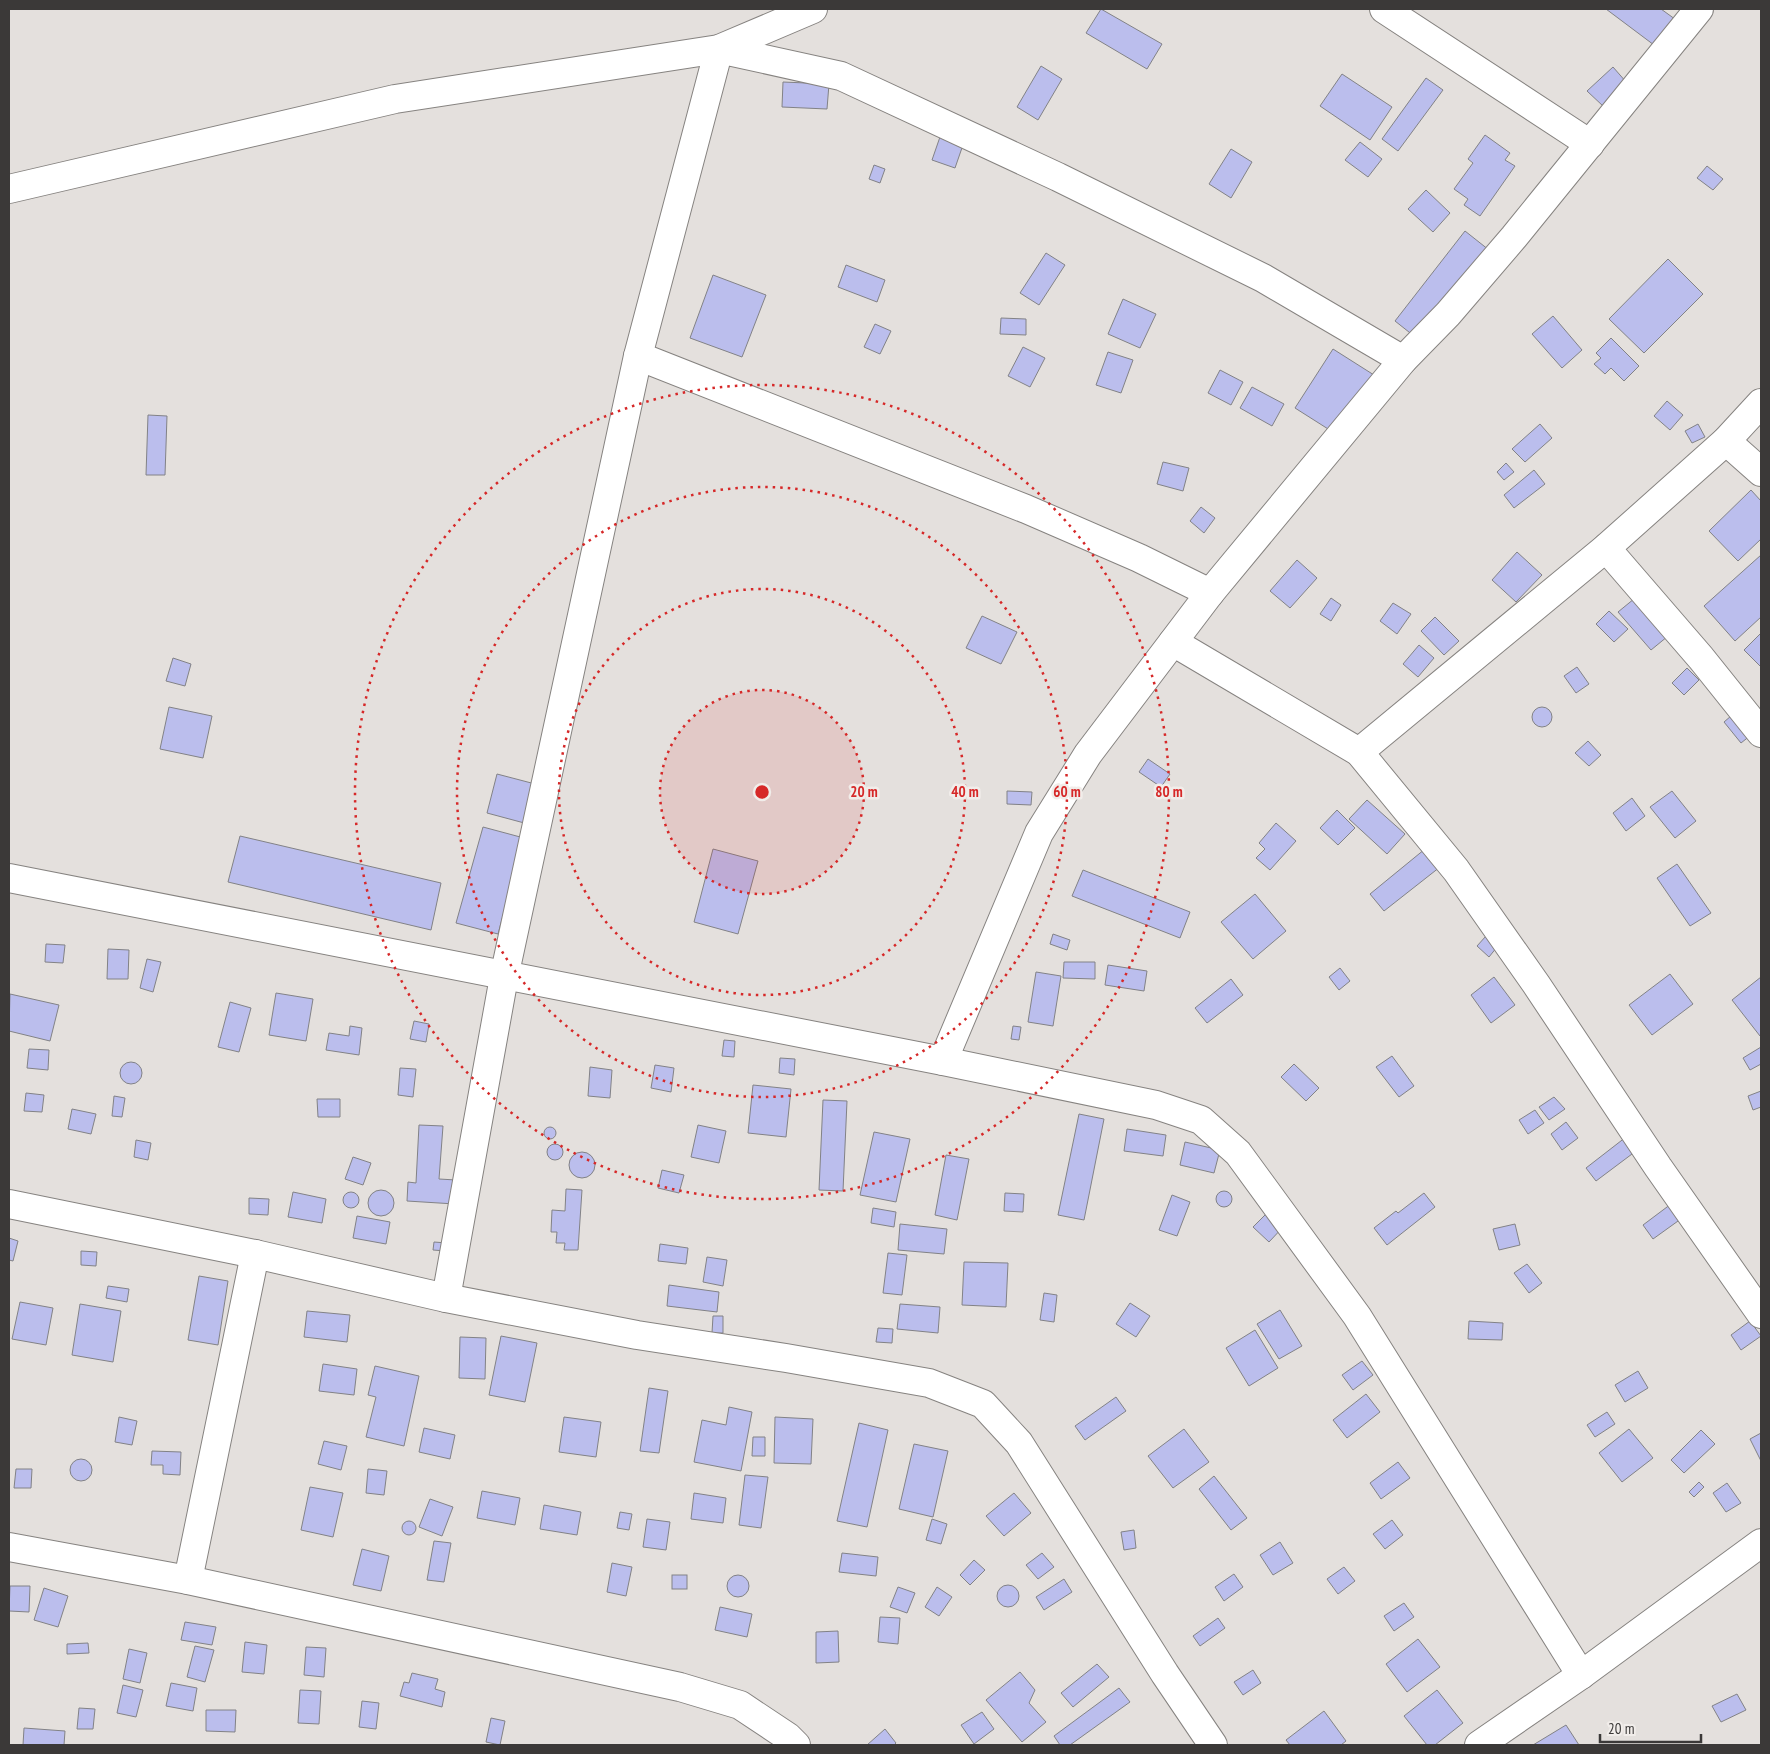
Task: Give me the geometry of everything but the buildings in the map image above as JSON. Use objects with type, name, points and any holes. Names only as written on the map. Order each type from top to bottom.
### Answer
[{"type":"street","points":[[9,189],[395,99],[719,49],[813,9]]},
{"type":"street","points":[[1384,9],[1590,144]]},
{"type":"street","points":[[944,1061],[1039,833],[1088,754],[1210,593],[1403,360],[1448,314],[1590,144],[1699,9]]},
{"type":"street","points":[[446,1298],[504,977],[638,356],[719,49]]},
{"type":"street","points":[[719,49],[842,76],[1058,177],[1263,278],[1403,360]]},
{"type":"street","points":[[638,356],[1035,513],[1139,558],[1210,593]]},
{"type":"street","points":[[1359,752],[1606,548],[1726,441],[1761,403]]},
{"type":"street","points":[[1726,441],[1761,472]]},
{"type":"street","points":[[1606,548],[1702,658],[1761,733]]},
{"type":"street","points":[[1173,642],[1359,752],[1456,870],[1536,984],[1658,1167],[1761,1314]]},
{"type":"street","points":[[9,878],[504,977],[944,1061],[1156,1105],[1201,1120],[1238,1153],[1357,1316],[1581,1675]]},
{"type":"street","points":[[9,1204],[255,1254],[446,1298],[637,1335],[929,1383],[983,1404],[1019,1443],[1165,1674],[1213,1745]]},
{"type":"street","points":[[188,1580],[255,1254]]},
{"type":"street","points":[[1479,1745],[1581,1675],[1761,1543]]},
{"type":"street","points":[[9,1547],[188,1580],[680,1687],[740,1705],[788,1737],[796,1745]]}]
